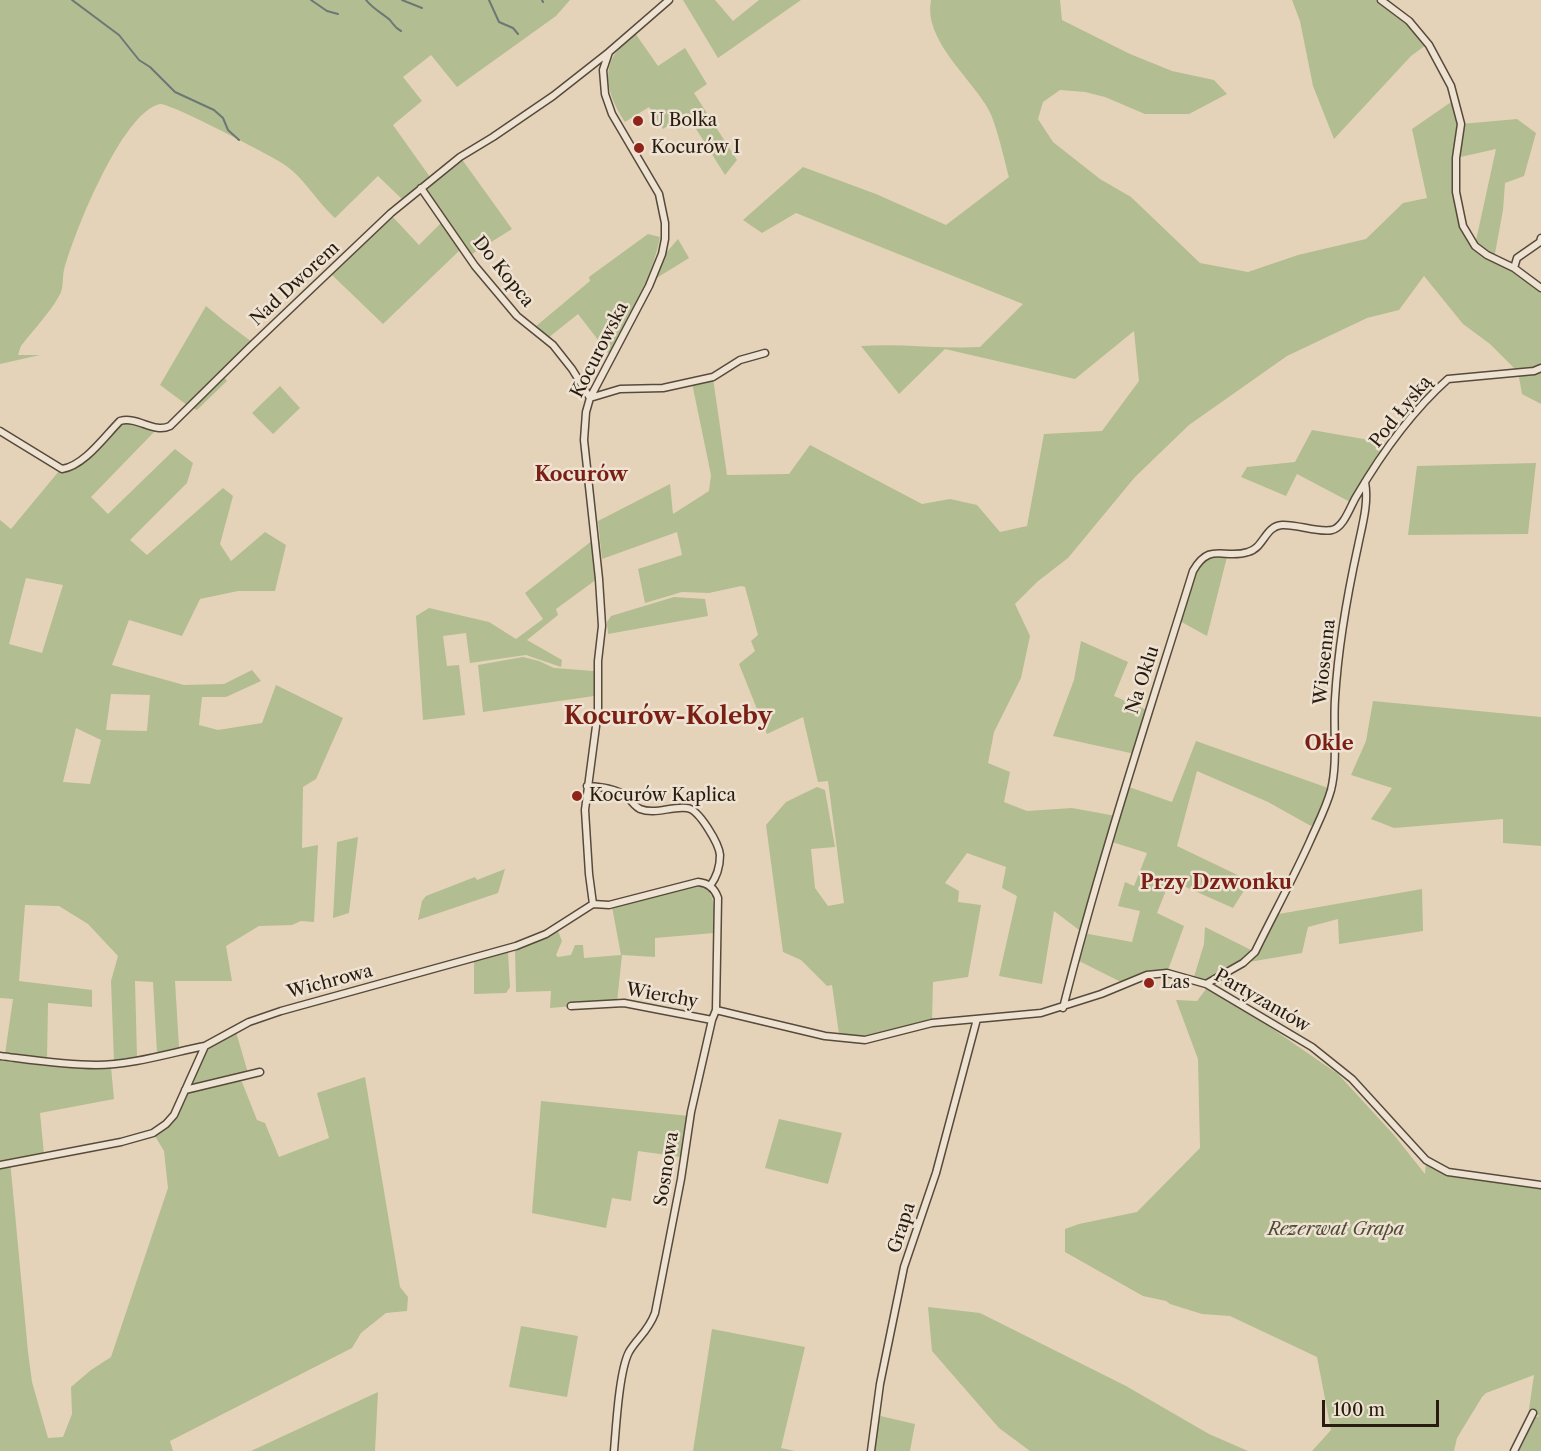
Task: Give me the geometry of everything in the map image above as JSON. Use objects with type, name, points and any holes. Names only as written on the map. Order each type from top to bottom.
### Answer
[{"type":"street","points":[[609,52],[669,0]]},
{"type":"street","points":[[1381,0],[1409,21],[1429,45],[1451,86],[1461,124],[1456,192],[1463,226],[1475,246],[1487,255],[1514,268],[1541,288]]},
{"type":"street","name":"Nad Dworem","points":[[0,431],[62,469],[70,468],[85,457],[120,421],[131,420],[159,429],[170,426],[249,348],[421,188],[460,157],[553,96],[609,52]]},
{"type":"street","name":"Kocurowska","points":[[593,904],[585,810],[598,711],[598,661],[602,627],[584,440],[586,412],[590,398],[649,286],[662,254],[665,238],[665,223],[659,194],[609,105],[603,82],[603,70],[609,52]]},
{"type":"street","name":"Do Kopca","points":[[421,188],[475,266],[517,316],[553,345],[572,369],[590,398]]},
{"type":"street","points":[[1514,268],[1517,258],[1540,242],[1541,238]]},
{"type":"street","points":[[590,398],[620,389],[663,388],[713,377],[740,360],[765,353]]},
{"type":"street","name":"Pod Łyską","points":[[1365,482],[1410,419],[1448,379],[1534,371],[1541,368]]},
{"type":"street","name":"Wiosenna","points":[[1206,984],[1243,963],[1255,952],[1314,833],[1331,789],[1338,659],[1363,522],[1367,491],[1365,482]]},
{"type":"street","name":"Na Oklu","points":[[1063,1008],[1088,911],[1132,763],[1193,571],[1203,556],[1214,553],[1239,554],[1256,549],[1274,527],[1283,524],[1332,530],[1340,524],[1365,482]]},
{"type":"street","points":[[587,786],[619,792],[632,804],[644,810],[688,808],[694,811],[718,848],[720,857],[718,869],[710,886]]},
{"type":"street","name":"Wichrowa","points":[[0,1056],[54,1063],[96,1065],[115,1064],[205,1046],[249,1022],[281,1011],[516,946],[546,933],[593,904],[609,904],[699,882],[710,886]]},
{"type":"street","name":"Sosnowa","points":[[614,1451],[624,1369],[629,1352],[650,1327],[656,1313],[691,1112],[716,1010],[718,904],[716,893],[710,886]]},
{"type":"street","name":"Partyzantów","points":[[716,1010],[790,1028],[856,1040],[868,1040],[932,1023],[1041,1013],[1063,1008],[1123,983],[1159,973],[1206,984],[1312,1047],[1352,1079],[1426,1160],[1448,1172],[1541,1185]]},
{"type":"street","name":"Wierchy","points":[[571,1006],[624,1003],[712,1020]]},
{"type":"street","name":"Grapa","points":[[871,1451],[879,1384],[904,1267],[936,1173],[977,1019]]},
{"type":"street","points":[[0,1165],[121,1142],[153,1133],[174,1115],[205,1046]]},
{"type":"street","points":[[185,1090],[260,1072]]},
{"type":"street","points":[[1514,1451],[1533,1413]]},
{"type":"green space","points":[[0,0],[570,0],[556,16],[457,87],[431,55],[403,77],[422,101],[393,125],[430,177],[403,200],[378,176],[335,218],[297,175],[274,158],[167,106],[160,104],[145,112],[130,128],[116,150],[89,203],[69,253],[61,293],[21,346],[18,355],[40,355],[0,364]]},
{"type":"green space","points":[[683,0],[715,0],[733,21],[759,0],[801,0],[718,58]]},
{"type":"green space","points":[[931,0],[1060,0],[1062,20],[1130,54],[1172,71],[1214,80],[1227,94],[1189,114],[1145,114],[1105,97],[1085,92],[1060,90],[1043,102],[1038,119],[1053,142],[1100,179],[1131,197],[1200,263],[1248,272],[1298,255],[1366,239],[1403,203],[1427,198],[1412,129],[1454,100],[1461,124],[1517,119],[1536,133],[1524,176],[1505,183],[1503,210],[1494,259],[1541,288],[1541,404],[1522,394],[1518,372],[1490,344],[1463,324],[1424,276],[1399,310],[1367,318],[1287,356],[1189,425],[1135,477],[1068,558],[1037,582],[1015,604],[1030,636],[1021,678],[994,732],[988,763],[1010,772],[1004,802],[1027,811],[1072,808],[1116,816],[1126,786],[1172,802],[1196,741],[1331,789],[1323,812],[1311,826],[1268,802],[1197,771],[1177,846],[1250,881],[1233,908],[1170,880],[1157,913],[1184,926],[1167,973],[1123,983],[1075,959],[1083,933],[1054,911],[1042,984],[999,976],[1017,896],[1002,888],[1006,867],[967,853],[945,883],[959,891],[958,902],[981,905],[968,977],[933,982],[932,1023],[886,1034],[851,1036],[839,1034],[832,985],[827,986],[801,960],[783,952],[766,825],[786,802],[817,787],[825,790],[835,847],[811,849],[815,888],[828,906],[844,903],[828,781],[818,782],[803,717],[767,734],[739,664],[755,651],[751,641],[758,635],[745,587],[709,593],[682,592],[645,603],[638,569],[682,555],[677,532],[602,559],[598,521],[670,484],[673,514],[709,491],[711,475],[692,383],[713,378],[727,475],[789,474],[810,445],[922,504],[950,499],[977,505],[1000,532],[1027,526],[1044,434],[1102,431],[1139,381],[1134,331],[1075,379],[945,349],[899,394],[861,346],[980,347],[1023,304],[796,213],[762,233],[743,220],[803,167],[876,194],[946,225],[1009,177],[990,113],[940,43],[930,15]],"holes":[[[1496,149],[1475,245],[1463,226],[1456,192],[1456,158]],[[1109,841],[1147,853],[1134,886],[1125,882],[1118,906],[1140,911],[1132,942],[1083,933]]]},
{"type":"green space","points":[[1292,0],[1381,0],[1411,22],[1426,45],[1411,56],[1334,139],[1313,86],[1300,21]]},
{"type":"green space","points":[[635,33],[658,66],[685,48],[707,84],[694,93],[737,160],[725,175],[686,113],[663,129],[649,107],[625,122],[616,108],[610,92],[609,67],[614,55]]},
{"type":"green space","points":[[461,158],[512,229],[472,254],[427,190],[427,187]]},
{"type":"green space","points":[[392,216],[419,245],[442,222],[461,249],[383,324],[331,274]]},
{"type":"green space","points":[[648,234],[660,237],[656,253],[639,297],[609,354],[578,314],[548,338],[535,327],[590,281],[589,277]]},
{"type":"green space","points":[[678,239],[689,258],[655,279],[666,253]]},
{"type":"green space","points":[[206,306],[252,342],[187,405],[160,385]]},
{"type":"green space","points":[[223,376],[227,381],[197,410],[192,408]]},
{"type":"green space","points":[[280,386],[300,408],[273,434],[252,413]]},
{"type":"green space","points":[[120,422],[132,423],[155,431],[91,497],[108,514],[175,449],[193,463],[187,483],[130,540],[147,555],[223,488],[233,496],[220,544],[231,561],[265,532],[286,545],[275,591],[238,591],[200,599],[182,636],[129,620],[112,665],[184,685],[224,684],[252,670],[261,681],[226,697],[202,697],[199,725],[218,730],[262,723],[276,685],[343,718],[316,779],[303,787],[302,848],[318,845],[314,922],[301,921],[292,925],[259,926],[226,946],[232,981],[175,981],[179,1047],[157,1053],[153,982],[135,981],[137,1057],[114,1061],[111,981],[118,956],[88,924],[59,906],[25,905],[19,981],[92,990],[92,1007],[48,1003],[47,1060],[5,1054],[13,999],[0,998],[0,520],[11,529],[59,471],[73,468]],"holes":[[[26,578],[63,585],[42,653],[9,644]],[[111,694],[150,695],[147,731],[106,730]],[[76,728],[101,740],[90,784],[63,782]]]},
{"type":"green space","points":[[1312,430],[1392,444],[1352,503],[1297,474],[1286,496],[1241,477],[1247,467],[1295,462]]},
{"type":"green space","points":[[1536,463],[1528,534],[1408,535],[1417,466]]},
{"type":"green space","points":[[593,540],[597,579],[556,609],[558,615],[527,640],[562,660],[561,667],[526,655],[470,663],[466,633],[443,636],[447,666],[459,665],[465,715],[423,720],[416,616],[429,608],[489,622],[516,639],[543,619],[525,593]]},
{"type":"green space","points":[[1228,553],[1207,636],[1178,620],[1193,571],[1203,557]]},
{"type":"green space","points":[[674,597],[705,599],[708,616],[608,634],[607,622],[611,616]]},
{"type":"green space","points":[[1081,641],[1128,662],[1114,696],[1149,711],[1135,754],[1053,736],[1074,680]]},
{"type":"green space","points":[[523,657],[554,668],[594,671],[594,696],[483,712],[478,665]]},
{"type":"green space","points":[[1373,701],[1541,717],[1541,846],[1503,843],[1503,819],[1394,828],[1371,819],[1392,788],[1351,775],[1366,741]]},
{"type":"green space","points":[[358,837],[349,913],[333,918],[337,842]]},
{"type":"green space","points":[[505,869],[498,893],[418,920],[422,901],[426,896],[475,877],[477,880]]},
{"type":"green space","points":[[695,885],[703,887],[712,896],[714,933],[655,938],[655,957],[622,955],[617,1002],[550,1008],[551,991],[516,992],[515,949],[558,931],[562,941],[556,955],[558,957],[571,955],[575,945],[583,945],[584,958],[621,955],[612,907]]},
{"type":"green space","points":[[1422,889],[1423,931],[1339,944],[1338,919],[1308,927],[1302,953],[1243,963],[1206,984],[1193,980],[1204,944],[1205,927],[1251,950],[1273,915]]},
{"type":"green space","points":[[508,952],[510,987],[506,993],[474,994],[474,961]]},
{"type":"green space","name":"Rezerwat Grapa","points":[[1206,989],[1238,1005],[1338,1074],[1394,1135],[1425,1174],[1426,1160],[1448,1172],[1541,1185],[1541,1451],[1514,1451],[1530,1419],[1540,1416],[1533,1413],[1528,1416],[1534,1375],[1486,1393],[1457,1438],[1454,1451],[1312,1451],[1331,1430],[1317,1357],[1230,1316],[1202,1314],[1166,1301],[1143,1296],[1065,1252],[1065,1229],[1137,1212],[1200,1148],[1198,1059],[1176,1000],[1197,1001]]},
{"type":"green space","points":[[236,1032],[248,1073],[200,1084],[194,1083],[192,1081],[209,1048]]},
{"type":"green space","points":[[0,1060],[69,1068],[111,1067],[114,1099],[40,1113],[44,1154],[10,1160],[32,1382],[48,1438],[63,1437],[72,1414],[71,1387],[111,1357],[168,1188],[164,1151],[155,1136],[174,1116],[185,1090],[237,1079],[242,1082],[257,1120],[265,1123],[279,1157],[329,1138],[317,1093],[365,1077],[400,1287],[408,1297],[407,1311],[386,1313],[361,1333],[352,1348],[170,1441],[173,1451],[0,1451]]},
{"type":"green space","points":[[541,1101],[689,1116],[681,1157],[638,1151],[631,1201],[612,1198],[606,1228],[532,1213]]},
{"type":"green space","points":[[779,1119],[842,1133],[828,1184],[765,1168]]},
{"type":"green space","points":[[928,1307],[980,1313],[1126,1386],[1209,1434],[1248,1451],[1030,1451],[999,1428],[932,1351]]},
{"type":"green space","points":[[521,1326],[578,1336],[567,1397],[509,1387]]},
{"type":"green space","points":[[712,1329],[805,1347],[781,1448],[795,1451],[693,1451]]},
{"type":"green space","points":[[378,1392],[375,1451],[251,1451]]},
{"type":"green space","points":[[876,1415],[915,1424],[910,1451],[871,1451]]},
{"type":"waterway","points":[[72,0],[119,35],[139,60],[150,67],[175,92],[214,110],[223,118],[228,130],[239,140]]},
{"type":"waterway","points":[[311,0],[327,11],[338,14]]},
{"type":"waterway","points":[[366,0],[401,31]]},
{"type":"waterway","points":[[402,0],[422,8]]},
{"type":"waterway","points":[[489,0],[499,22],[513,28],[518,34]]},
{"type":"place","name":"U Bolka","points":[[638,121]]},
{"type":"place","name":"Kocurów I","points":[[639,148]]},
{"type":"place","name":"Kocurów Kaplica","points":[[577,796]]},
{"type":"place","name":"Las","points":[[1149,983]]},
{"type":"district","name":"Kocurów","points":[[581,475]]},
{"type":"district","name":"Kocurów-Koleby","points":[[668,717]]},
{"type":"district","name":"Okle","points":[[1329,744]]},
{"type":"district","name":"Przy Dzwonku","points":[[1216,883]]}]
